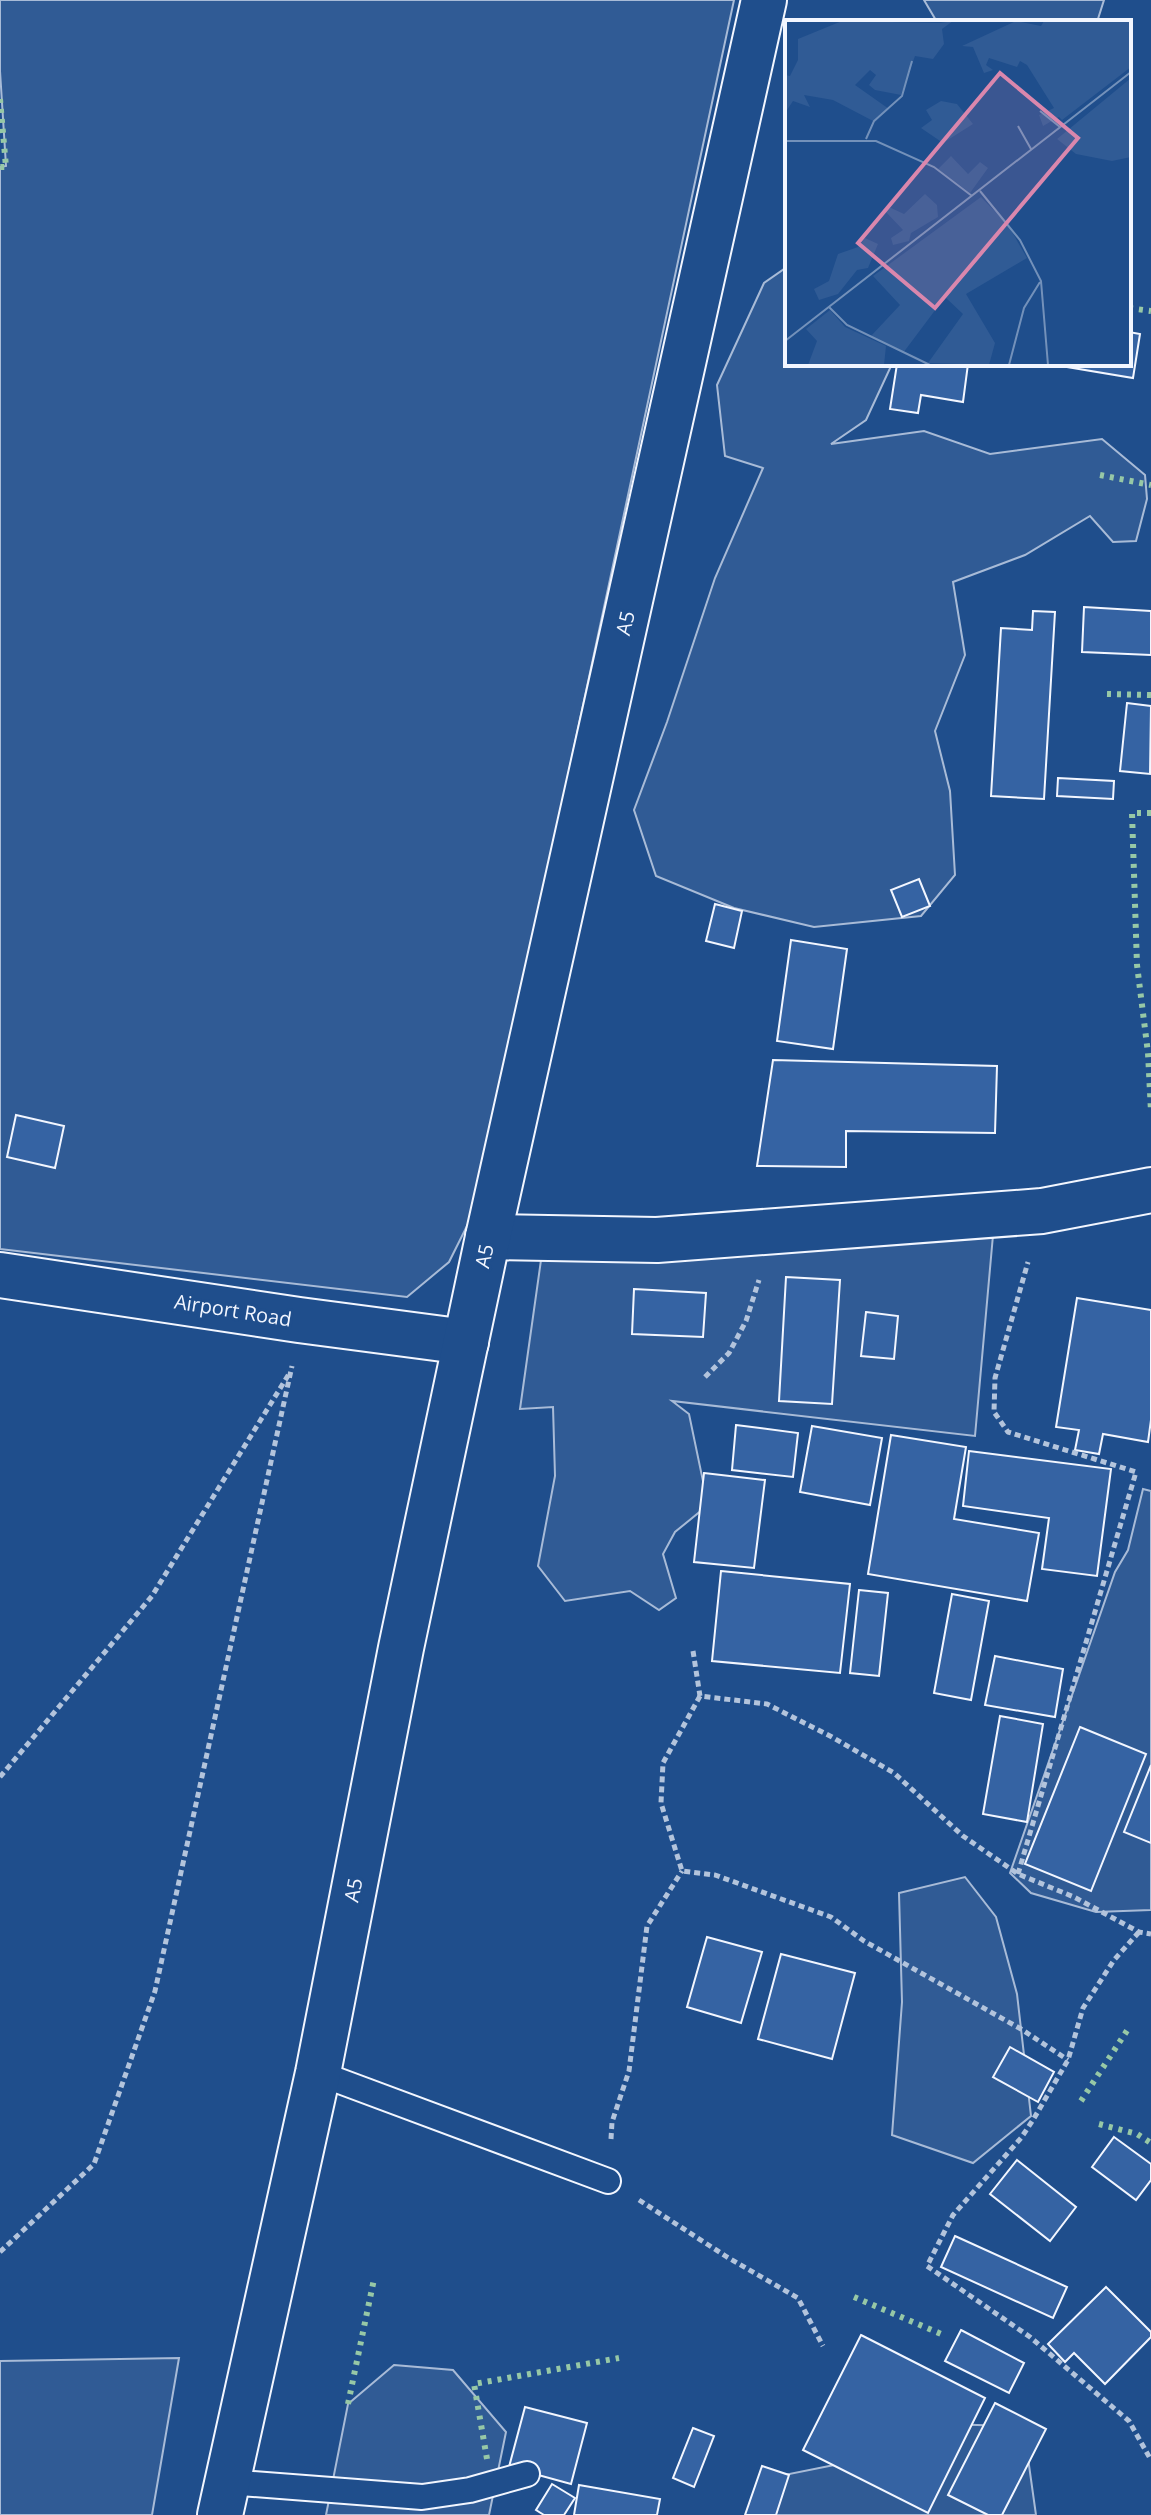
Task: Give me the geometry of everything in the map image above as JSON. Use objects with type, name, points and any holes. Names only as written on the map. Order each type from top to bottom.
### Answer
[{"type":"main road","name":"A5","points":[[224,2499],[318,2073],[401,1648],[488,1237],[764,0]]},
{"type":"main road","points":[[488,1237],[657,1240],[1042,1211],[1151,1190]]},
{"type":"main road","name":"Airport Road","points":[[0,1275],[466,1342]]},
{"type":"lane","points":[[318,2073],[608,2181]]},
{"type":"lane","points":[[224,2499],[422,2497],[470,2490],[527,2474]]},
{"type":"path","points":[[1018,1874],[1136,1472],[1008,1432],[994,1412],[995,1378],[1042,1211]]},
{"type":"path","points":[[705,1377],[729,1353],[746,1321],[769,1232]]},
{"type":"path","points":[[0,2252],[94,2164],[155,1991],[291,1370],[299,1320]]},
{"type":"path","points":[[0,1777],[152,1596],[291,1370]]},
{"type":"path","points":[[693,1651],[700,1696],[663,1763],[661,1803],[682,1871],[647,1926],[629,2071],[612,2122],[608,2181],[798,2298],[823,2346]]},
{"type":"path","points":[[700,1696],[767,1704],[832,1737],[894,1773],[963,1836],[1018,1874],[1074,1897],[1139,1932],[1151,1934]]},
{"type":"path","points":[[682,1871],[715,1875],[831,1917],[864,1941],[1021,2029],[1068,2060]]},
{"type":"path","points":[[1139,1932],[1114,1960],[1083,2008],[1068,2060],[1021,2138],[953,2215],[927,2266],[1030,2337],[1129,2421],[1151,2460]]},
{"type":"shaded area","points":[[0,0],[734,0],[475,1210],[449,1262],[407,1297],[0,1249],[0,167],[6,166],[0,71]]},
{"type":"shaded area","points":[[924,0],[1104,0],[1098,20],[936,20]]},
{"type":"shaded area","points":[[785,268],[785,366],[891,366],[866,420],[831,444],[924,431],[990,454],[1102,439],[1145,475],[1147,499],[1136,541],[1113,542],[1090,516],[1025,555],[953,582],[965,655],[935,731],[950,791],[955,875],[921,916],[814,927],[734,908],[656,876],[634,810],[715,578],[763,468],[725,456],[717,385],[764,283]]},
{"type":"shaded area","points":[[994,1224],[975,1436],[672,1401],[689,1414],[708,1505],[675,1532],[663,1554],[676,1598],[659,1610],[630,1591],[565,1601],[538,1566],[555,1476],[553,1407],[520,1409],[542,1253]]},
{"type":"shaded area","points":[[1143,1489],[1151,1491],[1151,1910],[1096,1912],[1031,1893],[1010,1873],[1115,1572],[1128,1550]]},
{"type":"shaded area","points":[[965,1877],[996,1917],[1017,1994],[1031,2116],[973,2163],[892,2135],[902,2002],[899,1893]]},
{"type":"shaded area","points":[[179,2358],[152,2515],[0,2515],[0,2361]]},
{"type":"shaded area","points":[[394,2365],[453,2370],[506,2432],[489,2515],[326,2515],[348,2404]]},
{"type":"shaded area","points":[[912,2423],[1009,2426],[1027,2451],[1036,2515],[756,2515],[769,2478],[874,2457]]},
{"type":"building","points":[[1131,332],[1140,334],[1133,378],[1061,366],[1131,366]]},
{"type":"building","points":[[897,366],[968,366],[963,402],[921,395],[918,413],[890,409]]},
{"type":"building","points":[[1084,607],[1151,611],[1151,655],[1082,652]]},
{"type":"building","points":[[1033,611],[1055,612],[1044,799],[991,796],[1001,628],[1032,630]]},
{"type":"building","points":[[1127,703],[1151,706],[1150,774],[1120,771]]},
{"type":"building","points":[[1058,778],[1114,781],[1113,799],[1057,796]]},
{"type":"building","points":[[919,879],[930,906],[902,917],[891,890]]},
{"type":"building","points":[[715,904],[742,911],[734,948],[706,941]]},
{"type":"building","points":[[791,940],[847,949],[833,1049],[777,1041]]},
{"type":"building","points":[[773,1060],[997,1066],[995,1133],[846,1131],[846,1167],[757,1166]]},
{"type":"building","points":[[16,1115],[64,1126],[55,1168],[7,1157]]},
{"type":"building","points":[[786,1277],[840,1280],[832,1404],[779,1401]]},
{"type":"building","points":[[634,1289],[706,1293],[703,1337],[632,1334]]},
{"type":"building","points":[[1077,1298],[1151,1310],[1151,1420],[1148,1442],[1103,1434],[1099,1454],[1075,1450],[1079,1430],[1056,1427]]},
{"type":"building","points":[[866,1312],[898,1316],[894,1359],[861,1356]]},
{"type":"building","points":[[736,1425],[798,1433],[793,1477],[732,1470]]},
{"type":"building","points":[[812,1426],[882,1438],[870,1505],[800,1492]]},
{"type":"building","points":[[891,1435],[966,1447],[954,1519],[1039,1533],[1027,1601],[868,1574]]},
{"type":"building","points":[[969,1451],[1111,1469],[1097,1576],[1042,1569],[1049,1518],[963,1506]]},
{"type":"building","points":[[704,1473],[765,1480],[754,1568],[694,1562]]},
{"type":"building","points":[[721,1571],[850,1584],[840,1673],[712,1661]]},
{"type":"building","points":[[859,1590],[888,1593],[879,1676],[850,1673]]},
{"type":"building","points":[[952,1594],[989,1601],[971,1700],[934,1693]]},
{"type":"building","points":[[995,1656],[1063,1669],[1055,1717],[985,1705]]},
{"type":"building","points":[[1000,1716],[1043,1724],[1027,1822],[983,1814]]},
{"type":"building","points":[[1080,1727],[1146,1754],[1091,1891],[1025,1864]]},
{"type":"building","points":[[1151,1765],[1151,1843],[1124,1832]]},
{"type":"building","points":[[707,1937],[762,1952],[741,2023],[687,2007]]},
{"type":"building","points":[[781,1954],[855,1973],[832,2059],[758,2039]]},
{"type":"building","points":[[1010,2047],[1054,2072],[1038,2102],[993,2077]]},
{"type":"building","points":[[1114,2137],[1151,2164],[1151,2180],[1136,2200],[1092,2167]]},
{"type":"building","points":[[1017,2160],[1076,2207],[1050,2241],[990,2194]]},
{"type":"building","points":[[955,2236],[1067,2287],[1053,2318],[941,2267]]},
{"type":"building","points":[[1106,2287],[1151,2332],[1151,2337],[1105,2384],[1074,2353],[1065,2362],[1048,2344]]},
{"type":"building","points":[[961,2330],[1024,2363],[1009,2393],[945,2361]]},
{"type":"building","points":[[861,2335],[985,2398],[928,2513],[803,2450]]},
{"type":"building","points":[[995,2403],[1046,2429],[1002,2515],[988,2515],[948,2495]]},
{"type":"building","points":[[525,2407],[587,2423],[571,2484],[509,2467]]},
{"type":"building","points":[[693,2428],[714,2436],[694,2487],[673,2478]]},
{"type":"building","points":[[762,2466],[789,2475],[776,2515],[745,2515]]},
{"type":"building","points":[[552,2484],[575,2498],[564,2515],[544,2515],[536,2510]]},
{"type":"building","points":[[579,2485],[660,2499],[657,2515],[574,2515]]},
{"type":"hedge","points":[[0,99],[6,167],[0,167]]},
{"type":"hedge","points":[[1131,308],[1151,311]]},
{"type":"hedge","points":[[1100,475],[1151,485]]},
{"type":"hedge","points":[[1107,694],[1151,695]]},
{"type":"hedge","points":[[1151,813],[1132,813],[1137,965],[1148,1053],[1151,1112]]},
{"type":"hedge","points":[[1081,2101],[1130,2026]]},
{"type":"hedge","points":[[1099,2124],[1137,2134],[1151,2143]]},
{"type":"hedge","points":[[348,2404],[374,2279]]},
{"type":"hedge","points":[[854,2297],[946,2336]]},
{"type":"hedge","points":[[487,2459],[474,2384],[619,2358]]}]
